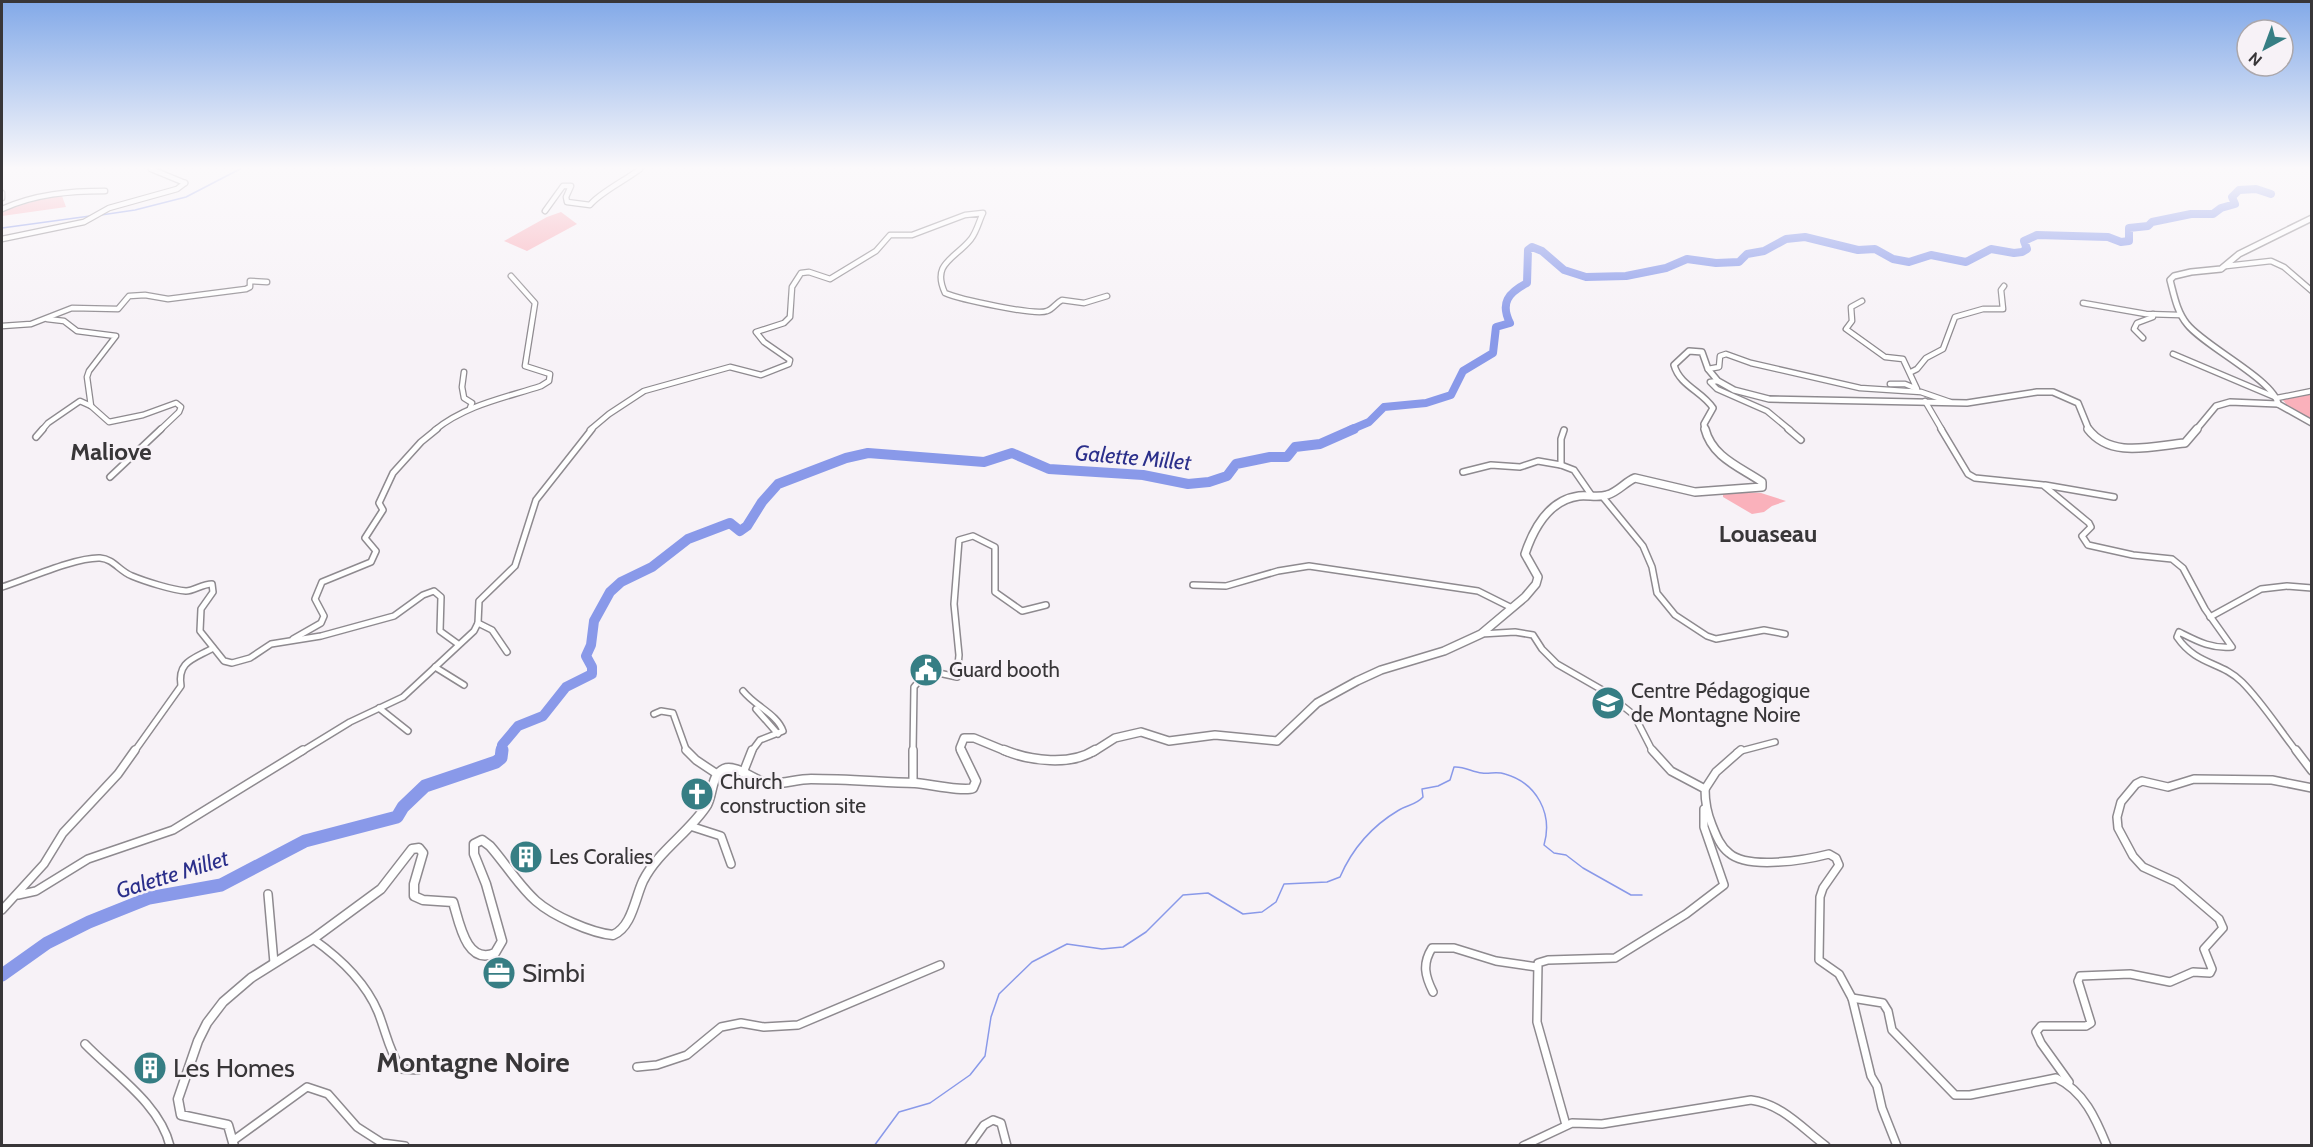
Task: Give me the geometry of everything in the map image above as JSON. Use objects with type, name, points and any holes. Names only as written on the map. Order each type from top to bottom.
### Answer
[{"type":"street","points":[[2,239],[81,223]]},
{"type":"street","points":[[18,895],[27,895],[36,891],[88,859],[173,830],[210,810],[246,785],[350,722],[403,697],[474,631],[478,623],[479,601],[515,566],[536,500],[587,433],[609,414],[644,391],[730,367],[761,375],[789,364],[790,360],[764,342],[756,332],[783,323],[790,317],[792,287],[801,273],[807,271],[830,279],[876,251],[890,235],[912,235],[945,223]]},
{"type":"street","points":[[979,223],[973,237],[942,266],[939,274],[945,292],[969,301],[1000,304],[1015,310],[1030,312],[1046,311],[1062,300],[1084,303],[1107,296]]},
{"type":"street","points":[[2226,266],[2239,254],[2303,223]]},
{"type":"street","points":[[2277,401],[2241,366],[2201,338],[2180,315],[2170,280],[2174,276],[2268,261],[2293,273],[2300,284],[2312,291]]},
{"type":"street","points":[[289,641],[321,623],[324,616],[315,599],[322,582],[371,562],[376,551],[365,538],[367,531],[379,520],[383,510],[379,503],[393,473],[436,429],[452,417],[470,408],[541,386],[549,381],[550,374],[525,366],[535,303],[511,276]]},
{"type":"street","points":[[2,326],[31,324],[72,308],[118,309],[129,296],[144,295],[168,299],[246,289],[250,287],[250,281],[254,280],[267,282]]},
{"type":"street","points":[[1911,372],[1917,369],[1926,358],[1943,349],[1955,317],[1983,309],[2003,309],[2001,290],[2004,286]]},
{"type":"street","points":[[1862,301],[1851,307],[1852,321],[1846,329],[1885,357],[1903,359],[1917,389]]},
{"type":"street","points":[[2083,303],[2153,314],[2180,315]]},
{"type":"street","points":[[2143,338],[2134,329],[2138,323],[2153,317],[2153,314]]},
{"type":"street","points":[[46,319],[64,321],[77,331],[116,336],[91,367],[87,378],[91,391],[91,406]]},
{"type":"street","points":[[405,1146],[382,1143],[357,1127],[328,1094],[308,1088],[234,1143],[228,1125],[182,1115],[178,1100],[198,1041],[207,1023],[234,992],[313,939],[381,889],[409,850],[416,848],[423,853],[414,884],[414,896],[426,901],[448,900],[453,902],[461,934],[481,956],[495,953],[502,941],[473,849],[474,844],[482,840],[536,901],[574,923],[603,934],[613,935],[626,924],[644,879],[675,838],[690,826],[708,803],[717,774],[725,768],[732,768],[757,781],[774,784],[808,779],[935,783],[967,791],[973,788],[976,782],[974,772],[960,748],[961,741],[969,737],[1016,755],[1042,759],[1073,758],[1091,753],[1115,738],[1141,732],[1169,741],[1215,735],[1277,741],[1317,703],[1381,670],[1444,651],[1481,634],[1512,608],[1536,584],[1538,577],[1526,554],[1537,525],[1547,511],[1563,500],[1577,496],[1610,495],[1628,480],[1635,478],[1695,492],[1762,487],[1762,482],[1719,455],[1710,445],[1704,424],[1713,408],[1708,399],[1681,381],[1674,365],[1689,351],[1702,352],[1708,369],[1718,381],[1734,390],[1770,399],[1974,403],[2014,394],[2053,392],[2078,403],[2085,424],[2094,438],[2107,446],[2120,449],[2185,442],[2216,406],[2223,403],[2277,401],[2312,391]]},
{"type":"street","points":[[1708,369],[1719,367],[1720,356],[1726,354],[1757,366],[1791,370],[1840,385],[1889,391],[1917,389]]},
{"type":"street","points":[[2173,354],[2277,401],[2312,423]]},
{"type":"street","points":[[464,372],[462,387],[464,398],[472,403],[470,408]]},
{"type":"street","points":[[1718,381],[1710,382],[1717,389],[1767,411],[1801,441]]},
{"type":"street","points":[[1890,384],[1905,384],[1935,394],[1950,402]]},
{"type":"street","points":[[36,437],[48,423],[69,406],[80,401],[91,406],[109,422],[142,415],[176,403],[181,407],[179,412],[110,477]]},
{"type":"street","points":[[1925,401],[1968,474],[1975,478],[2043,484],[2114,496]]},
{"type":"street","points":[[1561,465],[1564,430]]},
{"type":"street","points":[[1463,472],[1491,465],[1520,467],[1538,461],[1561,465],[1574,470],[1592,496]]},
{"type":"street","points":[[2043,484],[2089,523],[2091,527],[2082,536],[2088,545],[2178,562],[2210,617],[2232,644],[2232,647],[2220,648],[2202,644],[2179,632],[2177,637],[2182,646],[2199,661],[2235,676],[2247,687],[2312,771]]},
{"type":"street","points":[[1602,496],[1643,546],[1652,567],[1657,593],[1675,615],[1707,636],[1716,639],[1764,630],[1785,634]]},
{"type":"street","points":[[913,783],[914,687],[934,672],[957,677],[959,655],[954,604],[959,540],[965,536],[975,536],[995,547],[995,592],[1004,599],[1022,610],[1046,605]]},
{"type":"street","points":[[2,587],[80,561],[98,558],[111,560],[125,573],[134,577],[187,591],[203,584],[212,584],[213,592],[201,609],[200,631],[224,661],[232,663],[250,658],[271,644],[321,636],[403,613],[423,594],[434,591],[441,597],[440,631],[458,644]]},
{"type":"street","points":[[1193,585],[1229,585],[1257,575],[1309,566],[1478,591],[1512,608]]},
{"type":"street","points":[[2210,617],[2230,608],[2253,593],[2284,587],[2312,588]]},
{"type":"street","points":[[478,623],[492,630],[507,652]]},
{"type":"street","points":[[1481,634],[1500,635],[1520,631],[1533,635],[1542,649],[1557,664],[1605,691],[1634,715],[1656,757],[1671,771],[1705,789]]},
{"type":"street","points":[[2,910],[44,864],[63,833],[118,774],[181,686],[179,674],[182,666],[213,648]]},
{"type":"street","points":[[435,667],[464,685]]},
{"type":"street","points":[[743,691],[754,704],[779,720],[783,731],[766,736],[756,743],[749,753],[743,773]]},
{"type":"street","points":[[379,708],[408,731]]},
{"type":"street","points":[[756,709],[778,734]]},
{"type":"street","points":[[654,714],[661,711],[673,713],[682,731],[682,742],[690,755],[717,774]]},
{"type":"street","points":[[1566,1125],[1537,1022],[1538,963],[1548,960],[1615,958],[1686,914],[1724,885],[1725,878],[1704,827],[1705,789],[1716,772],[1738,751],[1775,742]]},
{"type":"street","points":[[2107,1146],[2084,1101],[2040,1041],[2036,1032],[2041,1026],[2086,1026],[2091,1023],[2078,981],[2079,976],[2130,974],[2170,982],[2193,972],[2210,974],[2212,967],[2203,950],[2223,928],[2219,919],[2182,886],[2149,871],[2135,860],[2117,823],[2121,802],[2130,790],[2142,782],[2168,788],[2194,779],[2272,780],[2312,788]]},
{"type":"street","points":[[1704,804],[1719,845],[1726,853],[1739,860],[1756,863],[1814,858],[1829,854],[1836,858],[1839,865],[1835,876],[1826,883],[1820,895],[1820,960],[1839,974],[1852,998],[1871,1076],[1877,1086],[1882,1108],[1896,1146]]},
{"type":"street","points":[[690,826],[721,836],[731,864]]},
{"type":"street","points":[[268,894],[274,963]]},
{"type":"street","points":[[313,939],[349,966],[361,981],[370,996],[394,1059],[401,1069],[418,1070]]},
{"type":"street","points":[[1433,992],[1425,976],[1425,962],[1432,948],[1440,946],[1449,946],[1490,960],[1537,967]]},
{"type":"street","points":[[637,1067],[657,1065],[687,1055],[721,1027],[741,1023],[764,1027],[798,1024],[940,965]]},
{"type":"street","points":[[1852,998],[1883,1003],[1888,1011],[1892,1030],[1955,1095],[1970,1095],[2056,1078],[2069,1082]]},
{"type":"street","points":[[85,1044],[121,1078],[168,1132],[170,1146]]},
{"type":"street","points":[[1522,1146],[1572,1123],[1602,1124],[1751,1100],[1764,1100],[1782,1110],[1826,1146]]},
{"type":"street","points":[[969,1146],[984,1125],[993,1120],[1001,1123],[1007,1146]]},
{"type":"shaded area","points":[[537,223],[577,224],[527,251],[504,241]]},
{"type":"shaded area","points":[[2312,393],[2311,418],[2287,405],[2281,398]]},
{"type":"shaded area","points":[[1723,493],[1761,493],[1786,501],[1764,512],[1752,514],[1723,497]]},
{"type":"waterway","points":[[2,228],[42,223]]},
{"type":"waterway","name":"Galette Millet","points":[[1350,430],[1369,422],[1384,407],[1426,403],[1451,395],[1463,371],[1493,353],[1496,327],[1510,323],[1506,310],[1508,299],[1527,283],[1528,250],[1532,247],[1542,251],[1564,270],[1586,277],[1626,276],[1666,268],[1687,259],[1716,263],[1739,262],[1747,254],[1764,251],[1786,239],[1805,237],[1858,250],[1875,249],[1893,259],[1909,262],[1931,255],[1966,262],[1991,249],[2022,252],[2027,249],[2024,241],[2037,235],[2108,237],[2121,242],[2129,241],[2129,228],[2148,226],[2151,223]]},
{"type":"waterway","name":"Galette Millet","points":[[501,752],[502,745],[518,726],[543,716],[566,687],[592,674],[592,667],[586,656],[591,645],[594,621],[610,592],[621,582],[652,567],[688,539],[730,523],[740,531],[747,526],[762,502],[778,484],[846,458],[868,453],[984,462],[1012,453],[1049,469],[1143,475],[1188,484],[1209,482],[1227,476],[1236,464],[1270,457],[1287,457],[1295,447],[1320,444],[1354,429]]},
{"type":"waterway","name":"Galette Millet","points":[[2,975],[47,943],[89,922],[149,898],[221,885],[305,841],[397,817],[403,807],[425,786],[496,762],[501,758],[502,750]]},
{"type":"waterway","points":[[874,1146],[899,1112],[930,1103],[970,1075],[985,1056],[991,1017],[999,994],[1032,962],[1067,944],[1102,949],[1123,947],[1146,932],[1183,895],[1208,893],[1243,914],[1262,912],[1276,902],[1284,884],[1327,882],[1340,877],[1350,857],[1380,823],[1420,800],[1423,797],[1422,789],[1438,786],[1450,780],[1454,767],[1482,773],[1502,773],[1516,778],[1534,792],[1540,801],[1546,822],[1544,845],[1554,853],[1566,855],[1583,868],[1631,895],[1642,895]]},
{"type":"place","name":"Guard booth","points":[[926,670]]},
{"type":"place","name":"Centre Pédagogique de Montagne Noire","points":[[1608,703]]},
{"type":"place","name":"Church construction site","points":[[697,794]]},
{"type":"place","name":"Les Coralies","points":[[526,857]]},
{"type":"place","name":"Simbi","points":[[499,973]]},
{"type":"place","name":"Les Homes","points":[[150,1068]]},
{"type":"district","name":"Maliove","points":[[111,452]]},
{"type":"district","name":"Louaseau","points":[[1768,534]]},
{"type":"district","name":"Montagne Noire","points":[[473,1062]]}]
